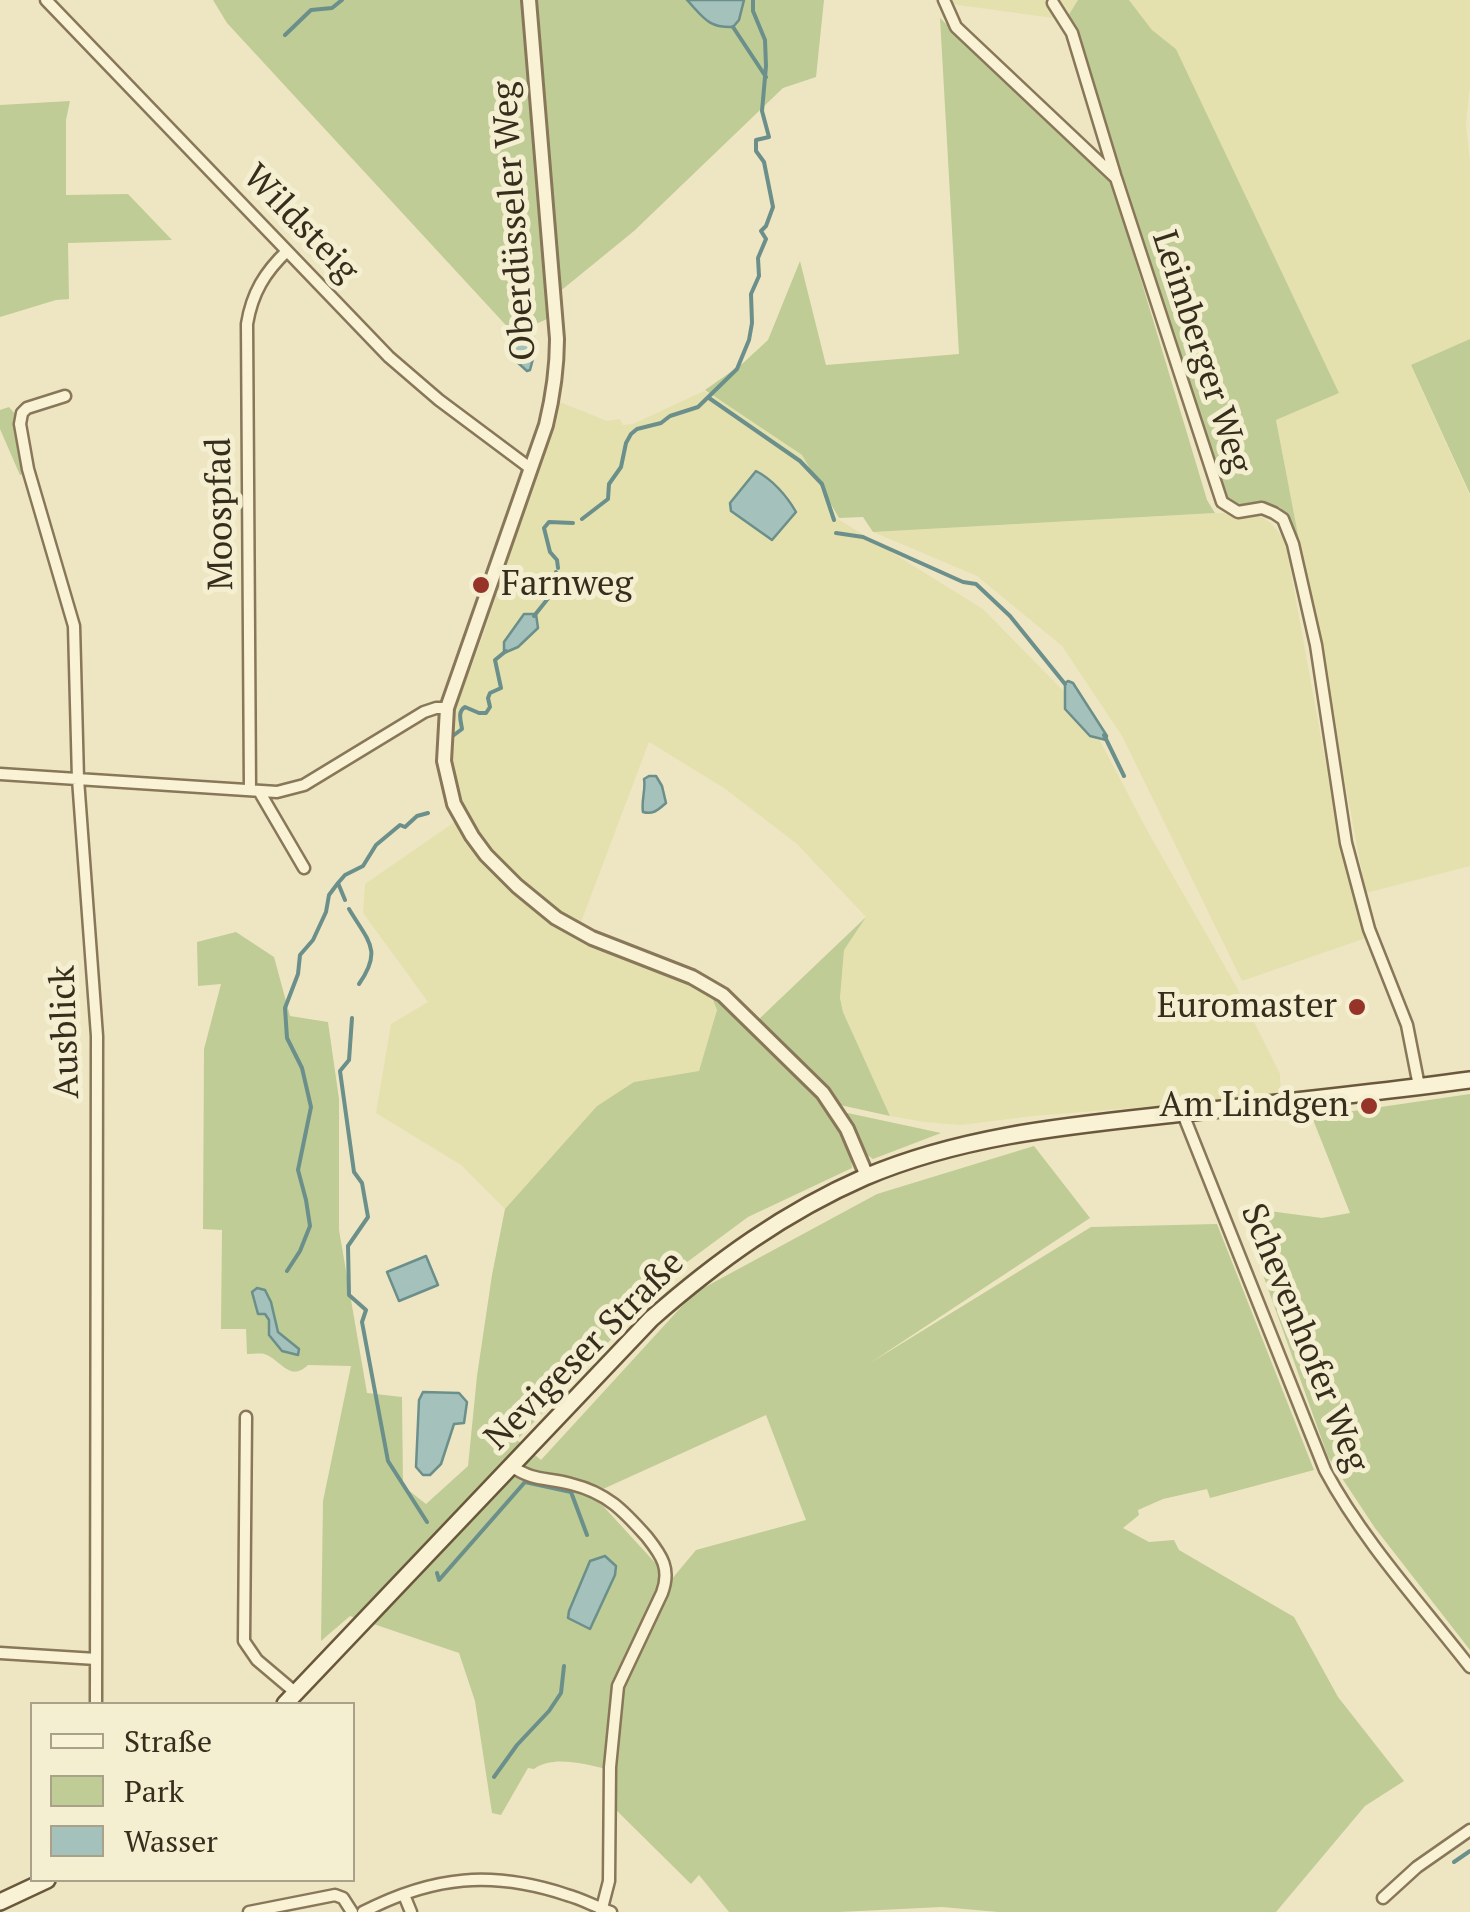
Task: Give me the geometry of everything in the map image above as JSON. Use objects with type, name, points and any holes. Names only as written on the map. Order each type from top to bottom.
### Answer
[{"type":"main road","name":"Nevigeser Straße","points":[[291,1699],[652,1319],[694,1281],[772,1225],[867,1176],[957,1146],[1040,1130],[1470,1080]]},
{"type":"main road","points":[[0,1902],[43,1882]]},
{"type":"street","name":"Wildsteig","points":[[46,0],[390,356],[439,400],[530,468]]},
{"type":"street","name":"Oberdüsseler Weg","points":[[528,0],[557,368],[553,396],[530,468],[447,708],[444,761],[449,788],[454,804],[486,854],[556,918],[592,938],[687,975],[723,995],[823,1093],[847,1129],[867,1176]]},
{"type":"street","name":"Leimberger Weg","points":[[944,0],[956,27],[1116,178],[1222,502],[1238,512],[1262,508],[1283,520],[1293,544],[1316,645],[1346,843],[1369,929],[1407,1025],[1419,1086]]},
{"type":"street","points":[[1053,3],[1072,34],[1116,178]]},
{"type":"street","name":"Moospfad","points":[[255,791],[247,324],[260,282],[287,251]]},
{"type":"street","name":"Ausblick","points":[[65,396],[27,408],[20,424],[28,469],[74,626],[78,779],[97,1036],[96,1702]]},
{"type":"street","points":[[0,774],[277,792],[304,784],[424,712],[447,708]]},
{"type":"street","points":[[255,791],[304,868]]},
{"type":"street","name":"Schevenhofer Weg","points":[[1183,1114],[1306,1425],[1336,1490],[1363,1531],[1470,1667]]},
{"type":"street","points":[[246,1417],[244,1641],[291,1699]]},
{"type":"street","points":[[363,1912],[456,1880],[498,1880],[568,1895],[605,1911],[610,1767],[618,1686],[662,1593],[666,1566],[658,1550],[612,1500],[566,1482],[532,1478],[511,1466]]},
{"type":"street","points":[[0,1653],[96,1660]]},
{"type":"street","points":[[1382,1898],[1416,1867],[1470,1830]]},
{"type":"street","points":[[249,1912],[335,1895],[344,1898],[352,1912]]},
{"type":"street","points":[[404,1895],[411,1912]]},
{"type":"shaded area","points":[[935,0],[1078,0],[1068,16],[1053,18]]},
{"type":"shaded area","points":[[1129,0],[1470,0],[1466,124],[1470,163],[1470,339],[1411,366],[1470,496],[1470,866],[1366,893],[1276,420],[1339,393],[1176,49],[1152,30]]},
{"type":"shaded area","points":[[704,391],[803,456],[838,519],[983,609],[1086,714],[1235,984],[1280,1074],[1281,1096],[961,1125],[890,1116],[840,998],[844,949],[866,917],[797,844],[724,788],[649,742],[575,938],[683,980],[711,997],[717,1014],[699,1072],[634,1082],[597,1106],[505,1209],[461,1165],[376,1113],[391,1024],[428,1002],[363,913],[365,884],[466,814],[453,774],[452,717],[560,402],[607,421],[620,419],[623,425]]},
{"type":"shaded area","points":[[1215,513],[1258,515],[1285,540],[1341,847],[1366,938],[1242,981],[1122,736],[1062,646],[977,576],[873,532]]},
{"type":"green space","points":[[213,0],[687,0],[712,23],[733,27],[739,21],[744,0],[824,0],[816,77],[783,88],[634,231],[558,293],[547,319],[514,334],[227,23]]},
{"type":"green space","points":[[1078,0],[1129,0],[1152,30],[1176,49],[1339,393],[1276,420],[1299,540],[1280,507],[1242,508],[1220,495],[1111,153],[1077,31],[1068,16]]},
{"type":"green space","points":[[940,18],[1112,183],[1207,500],[1215,513],[873,532],[863,517],[839,518],[802,455],[705,390],[768,340],[800,261],[826,365],[959,354]]},
{"type":"green space","points":[[70,101],[66,120],[66,195],[128,194],[172,240],[68,243],[69,299],[0,317],[0,105]]},
{"type":"green space","points":[[1470,339],[1470,494],[1411,365]]},
{"type":"green space","points":[[9,407],[16,415],[26,473],[20,475],[0,429],[0,410]]},
{"type":"green space","points":[[866,917],[844,950],[840,998],[890,1116],[840,1105],[758,1020]]},
{"type":"green space","points":[[236,932],[274,957],[290,1016],[328,1022],[339,1099],[339,1230],[367,1393],[402,1397],[403,1486],[426,1504],[468,1466],[477,1376],[505,1209],[597,1106],[634,1082],[699,1071],[717,1010],[703,990],[716,996],[755,1031],[820,1098],[848,1145],[852,1168],[748,1217],[675,1271],[517,1440],[541,1460],[694,1293],[877,1194],[1034,1146],[1090,1218],[870,1363],[1091,1227],[1217,1224],[1314,1470],[1210,1498],[1207,1489],[1163,1499],[1138,1510],[1139,1515],[1123,1528],[1149,1542],[1174,1540],[1179,1550],[1294,1617],[1338,1697],[1404,1781],[1365,1806],[1276,1912],[998,1912],[942,1907],[729,1912],[699,1875],[691,1884],[613,1807],[606,1769],[559,1762],[528,1768],[501,1815],[492,1813],[475,1701],[459,1653],[350,1616],[321,1641],[323,1501],[351,1366],[308,1365],[290,1371],[264,1354],[247,1354],[246,1329],[221,1329],[222,1230],[203,1229],[204,1049],[221,984],[198,986],[197,942]],"holes":[[[766,1415],[806,1520],[696,1550],[671,1580],[592,1494]]]},
{"type":"green space","points":[[1470,1094],[1470,1650],[1375,1528],[1328,1457],[1244,1212],[1322,1218],[1350,1213],[1312,1117]]},
{"type":"green space","points":[[843,1112],[941,1133],[873,1159],[866,1154]]},
{"type":"water","points":[[687,0],[744,0],[739,20],[733,27],[725,27],[702,16]]},
{"type":"water","points":[[525,333],[535,339],[527,371],[506,352]]},
{"type":"water","points":[[756,471],[779,488],[796,512],[772,540],[731,511],[730,503]]},
{"type":"water","points":[[524,614],[536,614],[538,628],[518,647],[504,653],[504,642]]},
{"type":"water","points":[[1068,681],[1073,683],[1106,740],[1090,736],[1065,709]]},
{"type":"water","points":[[656,776],[666,803],[650,813],[643,812],[644,779]]},
{"type":"water","points":[[426,1256],[438,1285],[399,1301],[387,1272]]},
{"type":"water","points":[[257,1288],[265,1290],[278,1332],[299,1349],[298,1355],[282,1351],[269,1335],[269,1320],[265,1314],[258,1314],[252,1292]]},
{"type":"water","points":[[423,1392],[459,1393],[467,1402],[464,1423],[454,1424],[441,1464],[430,1475],[423,1475],[416,1467],[419,1400]]},
{"type":"water","points":[[605,1556],[616,1566],[615,1575],[590,1629],[568,1618],[569,1611],[590,1561]]},
{"type":"waterway","points":[[285,35],[311,10],[332,8],[342,0]]},
{"type":"waterway","points":[[582,519],[608,499],[609,484],[621,467],[631,434],[698,407],[737,369],[749,340],[751,294],[766,239],[761,231],[773,207],[764,162],[756,151],[756,140],[769,137],[762,111],[765,40],[753,11],[753,0]]},
{"type":"waterway","points":[[733,27],[766,77]]},
{"type":"waterway","points":[[709,398],[800,461],[822,484],[834,520]]},
{"type":"waterway","points":[[558,568],[544,528],[549,522],[573,523]]},
{"type":"waterway","points":[[836,533],[863,537],[963,582],[976,584],[1010,616],[1065,684]]},
{"type":"waterway","points":[[534,616],[558,586],[556,572]]},
{"type":"waterway","points":[[454,735],[462,729],[460,714],[465,707],[479,713],[486,713],[490,707],[490,693],[501,688],[495,660],[506,651]]},
{"type":"waterway","points":[[1104,735],[1124,776]]},
{"type":"waterway","points":[[345,900],[338,883],[345,875],[363,866],[376,845],[400,825],[405,827],[417,816],[428,813]]},
{"type":"waterway","points":[[287,1271],[310,1226],[298,1170],[311,1107],[302,1068],[287,1038],[285,1008],[298,974],[300,955],[313,940],[329,895],[338,883]]},
{"type":"waterway","points":[[349,909],[370,946],[370,962],[359,984]]},
{"type":"waterway","points":[[352,1018],[349,1060],[340,1071],[354,1172],[362,1183],[368,1217],[348,1246],[349,1295],[366,1310],[362,1322],[388,1461],[427,1522]]},
{"type":"waterway","points":[[437,1573],[439,1580],[525,1482],[571,1492],[587,1535]]},
{"type":"waterway","points":[[494,1777],[561,1693],[564,1666]]},
{"type":"waterway","points":[[1454,1862],[1470,1851]]},
{"type":"place","name":"Farnweg","points":[[481,585]]},
{"type":"place","name":"Euromaster","points":[[1357,1007]]},
{"type":"place","name":"Am Lindgen","points":[[1369,1106]]}]
